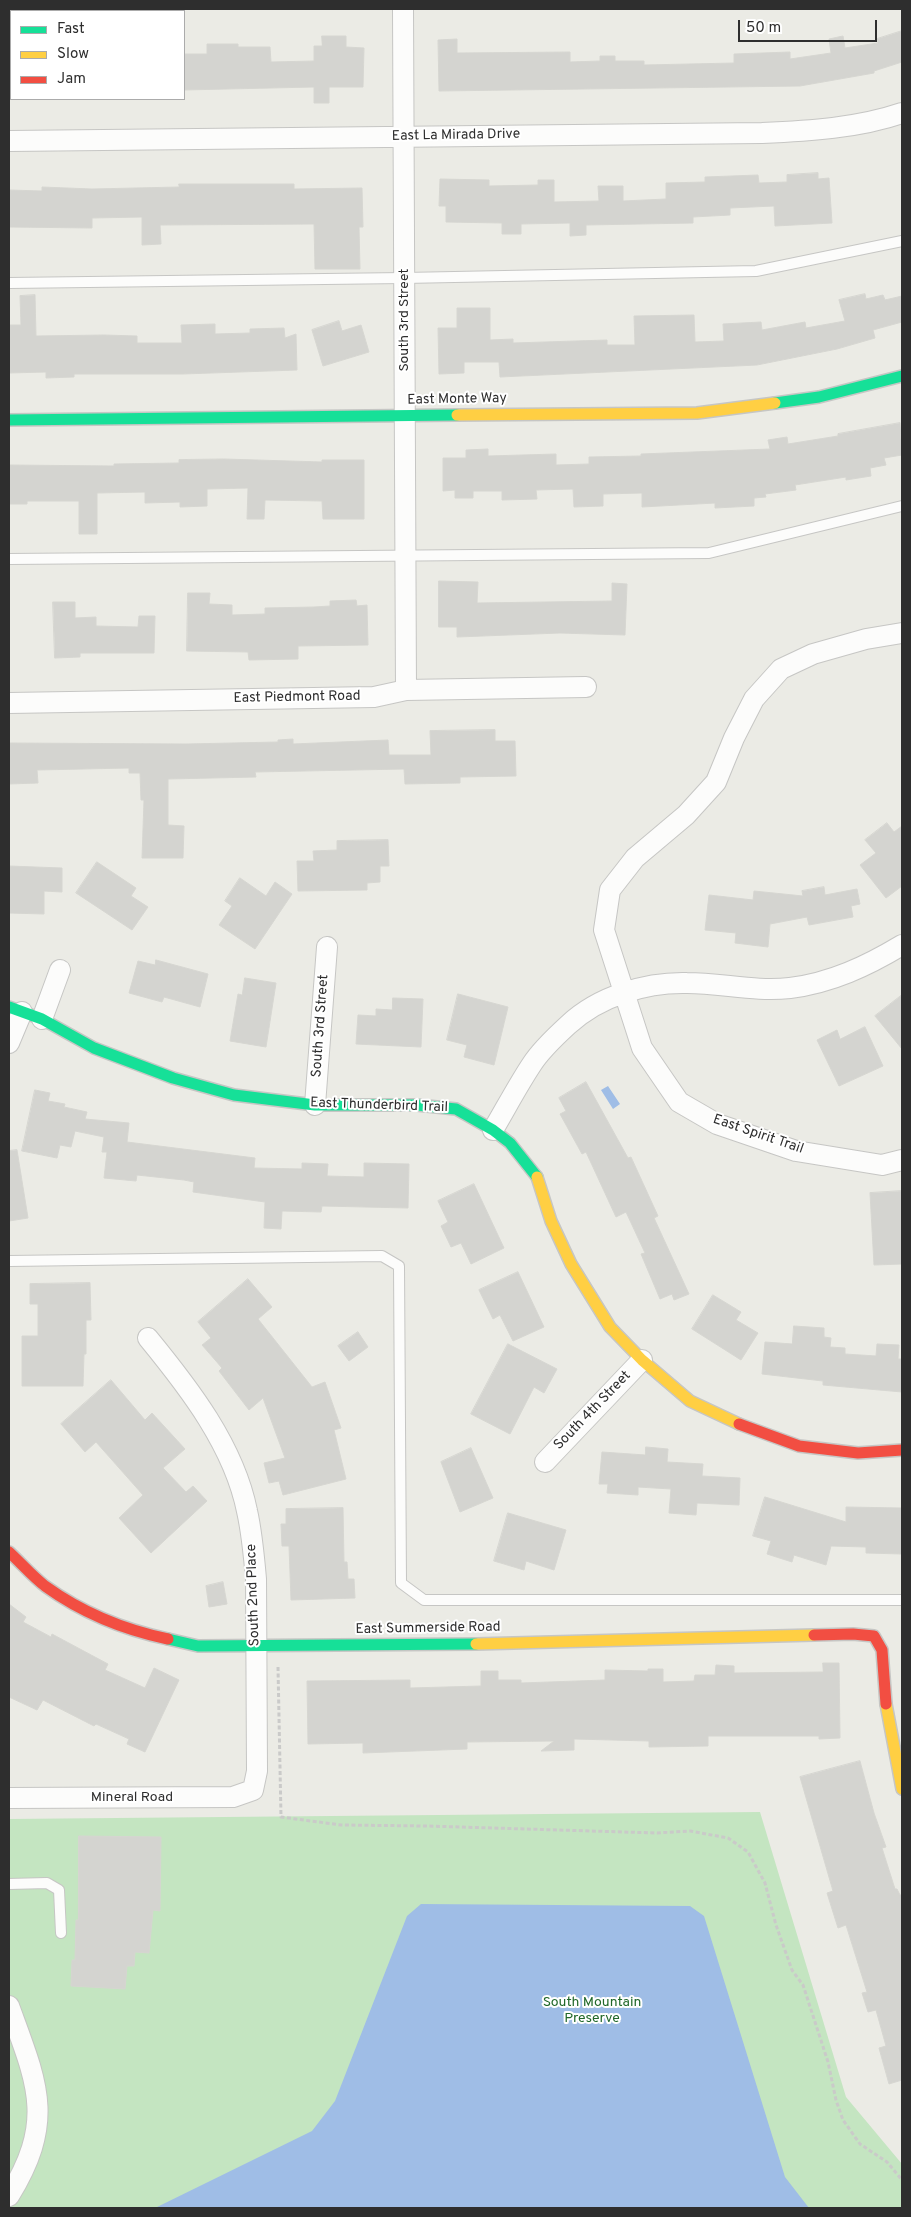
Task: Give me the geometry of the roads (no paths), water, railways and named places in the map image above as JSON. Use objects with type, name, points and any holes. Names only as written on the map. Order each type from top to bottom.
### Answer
[{"type":"street","name":"South 3rd Street","points":[[403,9],[406,690]]},
{"type":"street","name":"East La Mirada Drive","points":[[9,141],[816,131],[902,113]]},
{"type":"street","name":"East Monte Way","points":[[9,420],[697,413],[820,397],[902,376]]},
{"type":"street","points":[[626,993],[604,930],[610,890],[635,858],[686,814],[716,782],[734,738],[754,699],[781,668],[813,654],[866,639],[902,633]]},
{"type":"street","name":"East Piedmont Road","points":[[9,703],[374,697],[406,690],[586,687]]},
{"type":"street","points":[[493,1130],[533,1062],[569,1024],[587,1010],[637,989],[688,983],[760,990],[820,982],[875,962],[902,945]]},
{"type":"street","name":"South 3rd Street","points":[[315,1105],[326,947]]},
{"type":"street","points":[[42,1019],[60,970]]},
{"type":"street","name":"East Spirit Trail","points":[[626,993],[642,1048],[679,1102],[717,1124],[796,1151],[882,1165],[902,1160]]},
{"type":"street","name":"East Thunderbird Trail","points":[[9,1043],[16,1010],[42,1019],[94,1048],[173,1078],[234,1095],[315,1105],[417,1105],[456,1109],[493,1130],[510,1143],[537,1176],[551,1221],[594,1304],[610,1327],[642,1360],[690,1401],[745,1427],[799,1446],[858,1453],[902,1450]]},
{"type":"street","name":"South 2nd Place","points":[[148,1338],[177,1373],[204,1414],[235,1474],[247,1510],[254,1550],[257,1771],[253,1790]]},
{"type":"street","name":"South 4th Street","points":[[545,1462],[642,1360]]},
{"type":"street","name":"East Summerside Road","points":[[9,1552],[44,1585],[74,1605],[144,1634],[198,1646],[278,1647],[495,1644],[853,1634],[874,1636],[882,1650],[887,1717],[901,1784]]},
{"type":"street","name":"Mineral Road","points":[[9,1798],[233,1797],[253,1790]]},
{"type":"street","points":[[9,2006],[33,2071],[38,2113],[32,2150],[21,2176],[9,2196]]},
{"type":"lane","points":[[9,283],[756,271],[902,241]]},
{"type":"lane","points":[[9,559],[709,553],[902,506]]},
{"type":"lane","points":[[9,1261],[382,1256],[399,1266],[401,1583],[424,1600],[902,1600]]},
{"type":"lane","points":[[9,1884],[46,1883],[59,1890],[60,1933]]},
{"type":"water","points":[[608,1086],[620,1104],[613,1109],[601,1090]]},
{"type":"water","points":[[421,1904],[690,1906],[704,1916],[785,2177],[809,2208],[155,2208],[312,2131],[335,2101],[407,1916]]},
{"type":"park label","name":"South Mountain Preserve","points":[[592,2012]]}]
